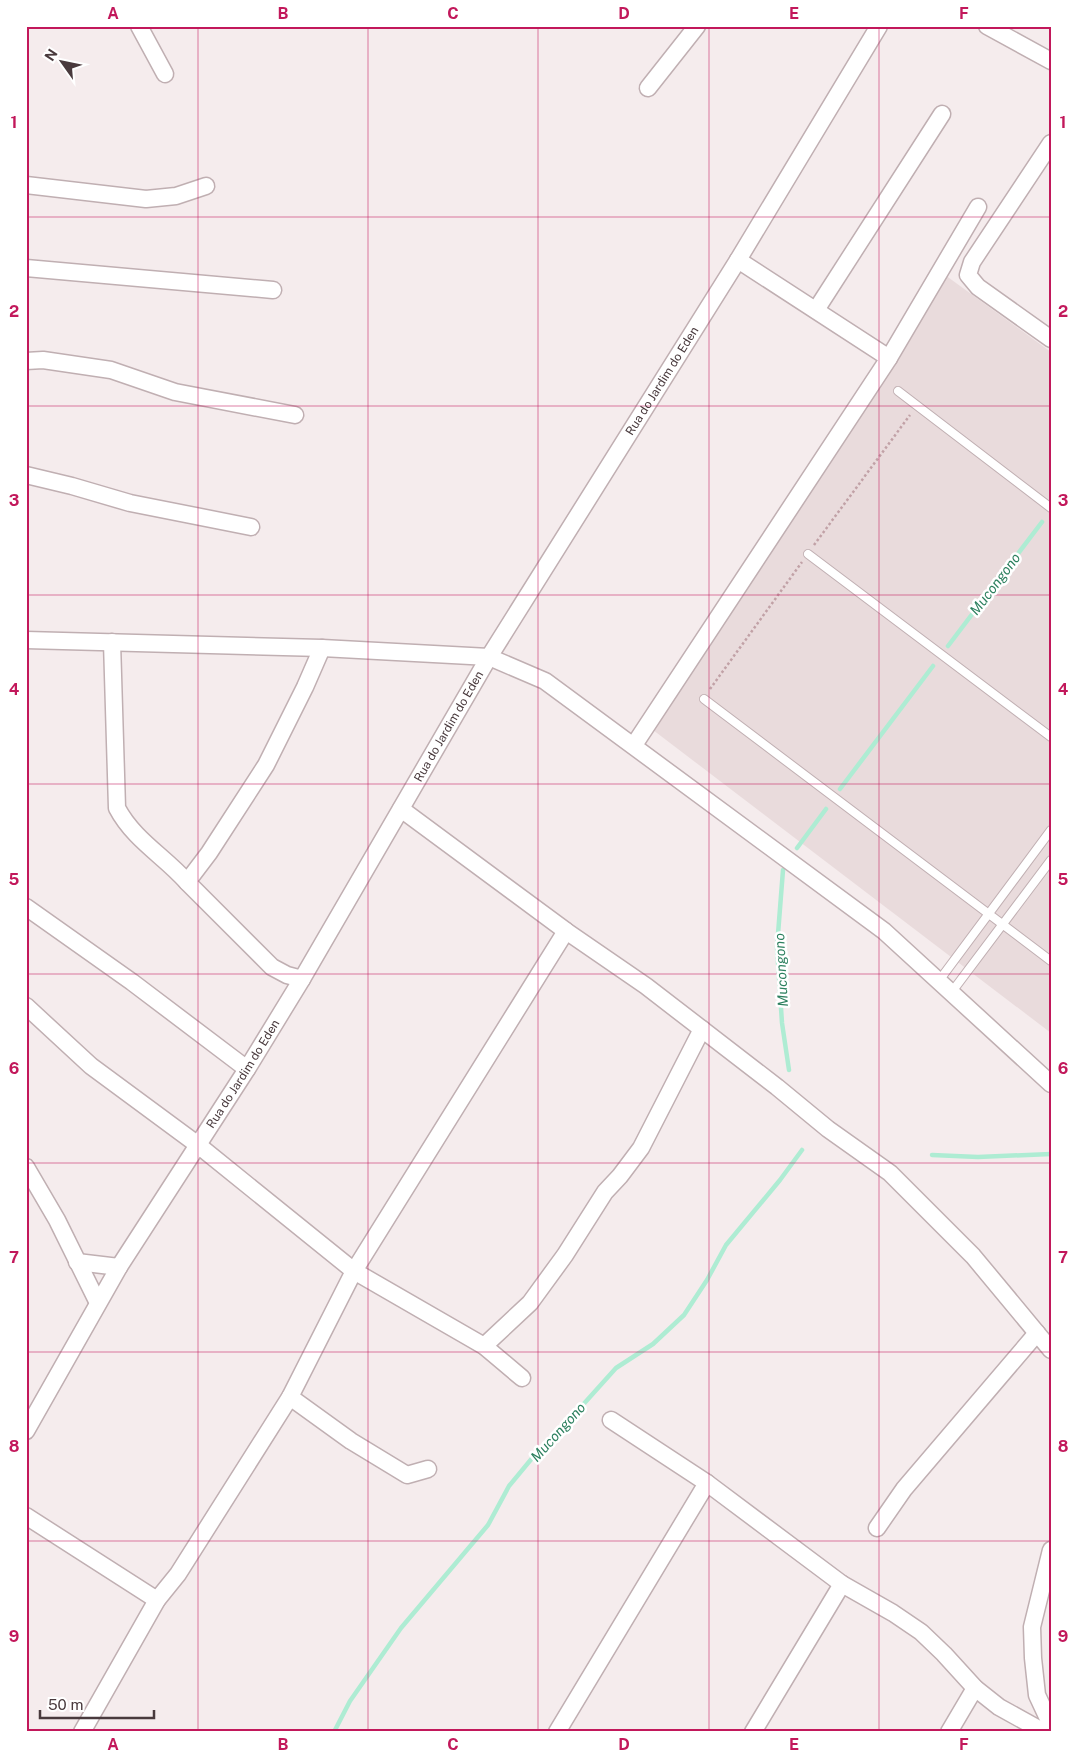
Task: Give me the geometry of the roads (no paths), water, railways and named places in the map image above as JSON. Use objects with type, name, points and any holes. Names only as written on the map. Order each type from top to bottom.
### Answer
[{"type":"street","points":[[138,26],[164,74]]},
{"type":"street","name":"Rua do Jardim do Eden","points":[[27,1428],[119,1268],[302,979],[489,657],[738,260],[879,26]]},
{"type":"street","points":[[987,26],[1051,61]]},
{"type":"street","points":[[648,88],[692,28]]},
{"type":"street","points":[[816,310],[942,114]]},
{"type":"street","points":[[1051,143],[972,262],[968,276],[978,287],[1051,339]]},
{"type":"street","points":[[26,185],[146,198],[176,196],[206,186]]},
{"type":"street","points":[[634,745],[889,358],[978,207]]},
{"type":"street","points":[[738,260],[889,358]]},
{"type":"street","points":[[26,268],[274,290]]},
{"type":"street","points":[[26,361],[43,360],[111,370],[175,392],[295,415]]},
{"type":"street","points":[[26,474],[130,503],[252,527]]},
{"type":"street","points":[[26,640],[322,648],[489,657],[545,680],[884,931],[1051,1084]]},
{"type":"street","points":[[112,642],[117,808],[124,822],[272,967],[287,975],[302,979]]},
{"type":"street","points":[[187,882],[266,765],[305,687],[322,648]]},
{"type":"street","points":[[401,809],[566,931],[646,986],[828,1129],[890,1174],[973,1256],[1051,1350]]},
{"type":"street","points":[[26,908],[132,982],[247,1068]]},
{"type":"street","points":[[82,1732],[157,1600],[178,1574],[290,1397],[354,1271],[566,931]]},
{"type":"street","points":[[26,1006],[91,1066],[198,1145],[354,1271],[484,1346],[522,1378]]},
{"type":"street","points":[[484,1346],[530,1303],[565,1255],[604,1192],[620,1176],[641,1148],[702,1029]]},
{"type":"street","points":[[26,1167],[57,1220],[98,1303]]},
{"type":"street","points":[[77,1262],[119,1268]]},
{"type":"street","points":[[877,1528],[904,1489],[1037,1333]]},
{"type":"street","points":[[290,1397],[351,1441],[407,1475],[428,1470]]},
{"type":"street","points":[[611,1420],[707,1484],[842,1584],[922,1632],[975,1688],[998,1707],[1023,1722],[1051,1731]]},
{"type":"street","points":[[557,1732],[707,1484]]},
{"type":"street","points":[[26,1516],[157,1600]]},
{"type":"street","points":[[1051,1550],[1032,1627],[1037,1695],[1051,1725]]},
{"type":"street","points":[[753,1732],[842,1584]]},
{"type":"street","points":[[949,1732],[975,1688]]},
{"type":"lane","points":[[898,391],[1051,508]]},
{"type":"lane","points":[[808,554],[1051,737]]},
{"type":"lane","points":[[704,699],[1051,962]]},
{"type":"lane","points":[[938,982],[1051,830]]},
{"type":"lane","points":[[951,993],[1051,860]]},
{"type":"waterway","name":"Mucongono","points":[[948,646],[1042,522]]},
{"type":"waterway","name":"Mucongono","points":[[840,789],[933,666]]},
{"type":"waterway","name":"Mucongono","points":[[797,848],[826,809]]},
{"type":"waterway","name":"Mucongono","points":[[783,870],[777,947],[782,1023],[789,1070]]},
{"type":"waterway","name":"Mucongono","points":[[334,1732],[350,1701],[401,1628],[488,1525],[509,1486],[538,1451],[616,1368],[653,1344],[684,1315],[707,1280],[726,1245],[780,1180],[802,1150]]},
{"type":"waterway","points":[[932,1155],[978,1157],[1051,1154]]}]
